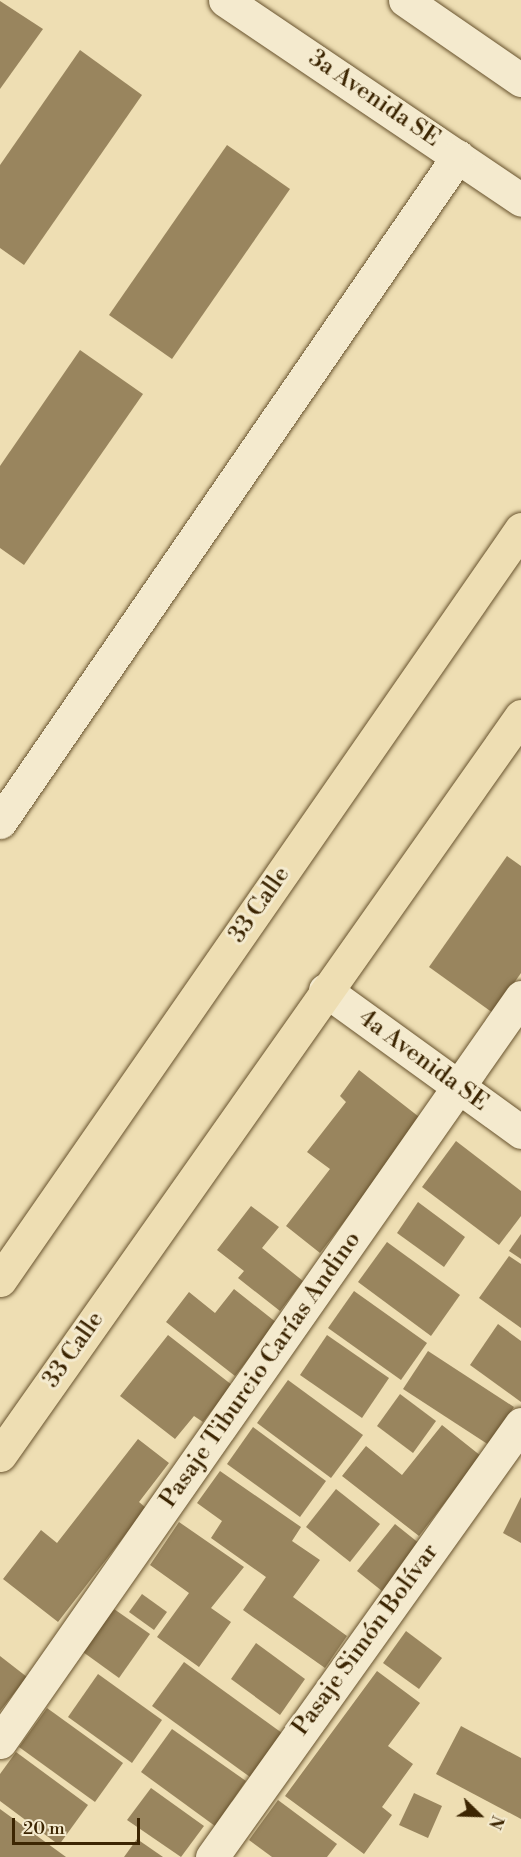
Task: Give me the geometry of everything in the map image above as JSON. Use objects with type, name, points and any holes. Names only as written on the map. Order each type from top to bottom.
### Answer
[{"type":"main road","name":"33 Calle","points":[[0,1280],[521,529]]},
{"type":"main road","name":"33 Calle","points":[[0,1455],[325,990],[521,716]]},
{"type":"street","name":"3a Avenida SE","points":[[225,0],[521,200]]},
{"type":"street","points":[[405,0],[521,80]]},
{"type":"street","points":[[0,822],[458,156]]},
{"type":"street","name":"4a Avenida SE","points":[[325,990],[521,1132]]},
{"type":"street","name":"Pasaje Tiburcio Carías Andino","points":[[0,1742],[521,997]]},
{"type":"street","name":"Pasaje Simón Bolívar","points":[[212,1857],[521,1424]]},
{"type":"building","points":[[0,1],[43,29],[0,89]]},
{"type":"building","points":[[80,50],[142,95],[24,265],[0,248],[0,165]]},
{"type":"building","points":[[227,145],[290,189],[172,359],[109,315]]},
{"type":"building","points":[[80,350],[143,394],[24,565],[0,548],[0,466]]},
{"type":"building","points":[[507,856],[521,866],[521,973],[493,1013],[429,967]]},
{"type":"building","points":[[359,1070],[423,1120],[320,1253],[286,1226],[330,1169],[307,1152],[346,1102],[340,1096]]},
{"type":"building","points":[[456,1141],[521,1191],[521,1216],[499,1245],[422,1187]]},
{"type":"building","points":[[418,1202],[465,1237],[444,1267],[397,1233]]},
{"type":"building","points":[[251,1206],[279,1227],[262,1248],[303,1281],[280,1311],[238,1278],[244,1271],[217,1250]]},
{"type":"building","points":[[521,1234],[521,1259],[509,1251]]},
{"type":"building","points":[[387,1242],[460,1295],[431,1336],[358,1282]]},
{"type":"building","points":[[509,1256],[521,1264],[521,1328],[479,1298]]},
{"type":"building","points":[[234,1289],[277,1323],[235,1376],[166,1322],[189,1292],[215,1313]]},
{"type":"building","points":[[354,1291],[427,1343],[401,1380],[328,1328]]},
{"type":"building","points":[[498,1324],[521,1341],[521,1402],[470,1365]]},
{"type":"building","points":[[168,1335],[232,1385],[203,1422],[194,1416],[175,1439],[120,1396]]},
{"type":"building","points":[[327,1335],[389,1378],[362,1418],[300,1375]]},
{"type":"building","points":[[428,1351],[514,1407],[489,1445],[403,1389]]},
{"type":"building","points":[[288,1380],[363,1435],[331,1478],[257,1423]]},
{"type":"building","points":[[400,1394],[436,1421],[413,1453],[377,1426]]},
{"type":"building","points":[[442,1425],[481,1456],[419,1536],[342,1476],[366,1446],[402,1475]]},
{"type":"building","points":[[253,1427],[326,1481],[300,1517],[227,1464]]},
{"type":"building","points":[[138,1439],[169,1463],[139,1502],[146,1508],[58,1622],[3,1579],[41,1530],[57,1543]]},
{"type":"building","points":[[220,1471],[301,1527],[292,1541],[320,1560],[293,1597],[347,1636],[325,1668],[243,1610],[266,1577],[211,1538],[222,1521],[197,1503]]},
{"type":"building","points":[[336,1489],[380,1524],[350,1562],[306,1527]]},
{"type":"building","points":[[521,1497],[521,1543],[503,1533]]},
{"type":"building","points":[[179,1522],[244,1567],[211,1608],[231,1622],[199,1667],[157,1637],[189,1593],[150,1565]]},
{"type":"building","points":[[395,1524],[420,1544],[382,1591],[357,1571]]},
{"type":"building","points":[[142,1594],[167,1612],[154,1630],[129,1612]]},
{"type":"building","points":[[114,1609],[150,1634],[119,1678],[83,1652]]},
{"type":"building","points":[[406,1631],[442,1658],[419,1689],[383,1663]]},
{"type":"building","points":[[256,1643],[305,1679],[280,1715],[231,1679]]},
{"type":"building","points":[[0,1656],[27,1677],[0,1711]]},
{"type":"building","points":[[184,1662],[282,1733],[250,1777],[152,1706]]},
{"type":"building","points":[[377,1671],[420,1703],[388,1746],[413,1764],[382,1807],[392,1815],[364,1854],[285,1796]]},
{"type":"building","points":[[98,1674],[162,1720],[132,1763],[68,1717]]},
{"type":"building","points":[[47,1708],[123,1763],[95,1802],[19,1747]]},
{"type":"building","points":[[461,1726],[521,1758],[521,1819],[436,1774]]},
{"type":"building","points":[[172,1729],[246,1781],[215,1826],[141,1772]]},
{"type":"building","points":[[16,1752],[88,1805],[59,1845],[0,1801],[0,1774]]},
{"type":"building","points":[[151,1788],[204,1826],[181,1857],[127,1820]]},
{"type":"building","points":[[414,1793],[442,1806],[428,1838],[399,1825]]},
{"type":"building","points":[[278,1800],[337,1844],[327,1857],[272,1857],[249,1840]]},
{"type":"building","points":[[0,1809],[66,1857],[0,1857]]},
{"type":"building","points":[[137,1839],[163,1857],[124,1857]]}]
